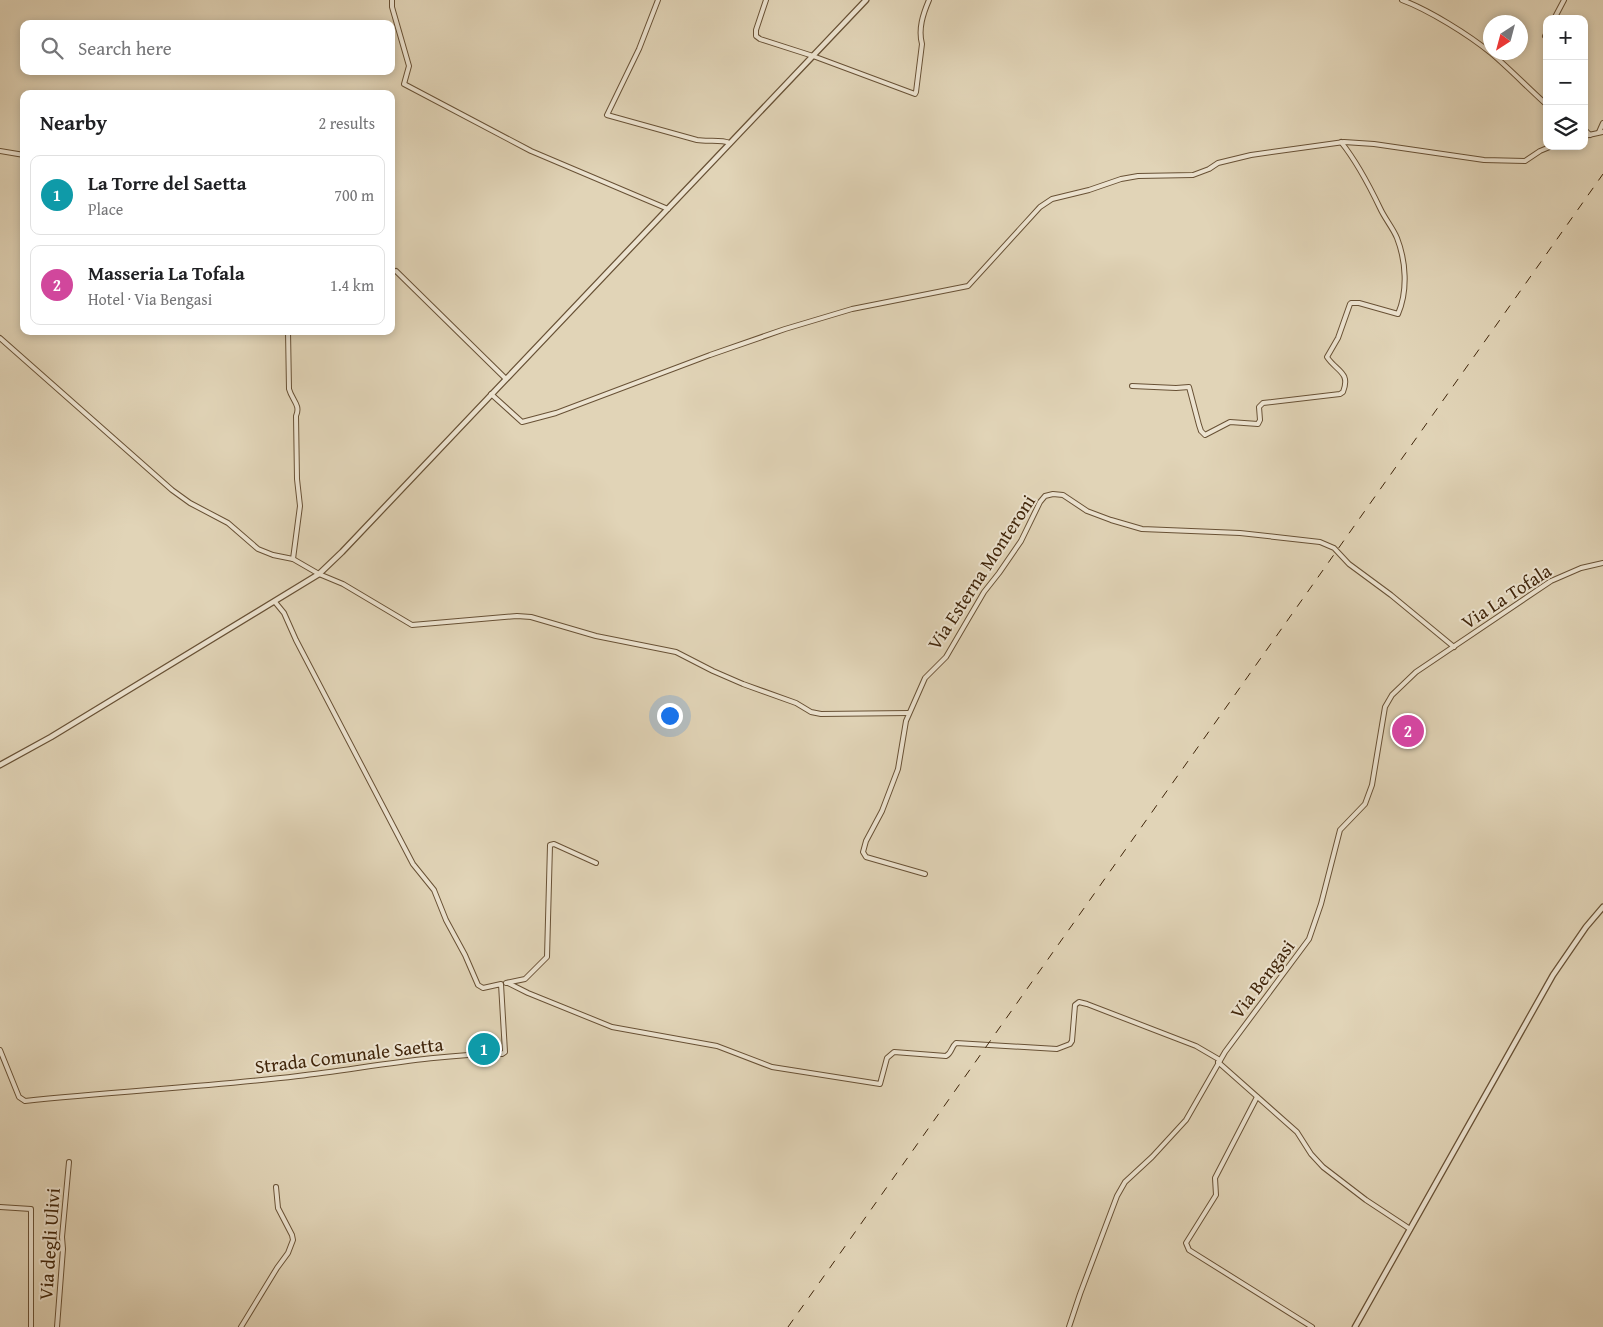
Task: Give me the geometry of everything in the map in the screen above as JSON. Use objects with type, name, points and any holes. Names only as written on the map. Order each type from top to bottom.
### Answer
[{"type":"street","points":[[392,0],[392,7],[409,66],[404,84],[531,151],[668,209]]},
{"type":"street","points":[[658,0],[639,48],[607,115],[698,140],[730,143]]},
{"type":"street","points":[[766,0],[756,30],[756,36],[760,39],[813,56],[914,94],[916,92],[922,44],[920,38],[921,26],[929,0]]},
{"type":"street","points":[[0,765],[51,737],[319,574],[337,558],[866,0]]},
{"type":"street","points":[[1402,0],[1447,24],[1492,53],[1543,101]]},
{"type":"street","points":[[1556,15],[1564,0]]},
{"type":"street","points":[[1590,135],[1601,132],[1603,123]]},
{"type":"street","points":[[491,394],[522,422],[556,413],[785,329],[852,309],[968,286],[1040,208],[1052,199],[1089,190],[1121,179],[1138,176],[1193,175],[1209,169],[1218,163],[1251,155],[1340,142],[1374,144],[1484,160],[1525,161],[1543,150]]},
{"type":"street","points":[[1132,386],[1189,387],[1201,431],[1205,434],[1230,422],[1258,424],[1260,420],[1260,407],[1263,404],[1340,394],[1343,392],[1344,372],[1327,357],[1338,338],[1350,304],[1359,303],[1398,314],[1404,294],[1404,266],[1397,238],[1362,173],[1340,142]]},
{"type":"street","points":[[0,151],[20,154]]},
{"type":"street","points":[[396,271],[506,379]]},
{"type":"street","points":[[288,335],[289,389],[291,396],[298,406],[296,416],[300,516],[293,559]]},
{"type":"street","points":[[0,338],[172,490],[190,503],[228,523],[258,549],[273,556],[293,559],[319,574],[343,584],[412,625],[517,616],[531,617],[596,636],[676,652],[713,671],[796,703],[811,712],[821,714],[909,713]]},
{"type":"street","name":"Via Esterna Monteroni","points":[[925,874],[866,856],[863,852],[866,841],[882,811],[898,768],[909,713],[925,678],[946,657],[984,592],[1021,541],[1040,502],[1045,496],[1053,494],[1063,495],[1087,512],[1142,529],[1240,533],[1320,542],[1334,548],[1349,564],[1391,595],[1454,647]]},
{"type":"street","name":"Via La Tofala","points":[[1454,647],[1551,581],[1581,568],[1603,563]]},
{"type":"street","points":[[275,602],[284,613],[296,640],[413,864],[434,890],[446,920],[465,955],[478,985],[483,988],[524,978],[547,956],[550,845],[554,844],[596,863]]},
{"type":"street","name":"Via Bengasi","points":[[1069,1327],[1117,1196],[1125,1182],[1152,1157],[1186,1120],[1219,1061],[1309,939],[1321,904],[1340,830],[1366,804],[1372,785],[1385,707],[1392,695],[1416,672],[1454,647]]},
{"type":"street","points":[[1355,1327],[1553,975],[1586,926],[1603,907]]},
{"type":"street","points":[[508,983],[612,1027],[717,1046],[772,1067],[880,1084],[887,1058],[894,1052],[946,1056],[951,1052],[956,1043],[1063,1048],[1072,1041],[1075,1005],[1079,1002],[1087,1004],[1196,1046],[1219,1061],[1297,1132],[1311,1154],[1323,1167],[1366,1200],[1410,1228]]},
{"type":"street","name":"Strada Comunale Saetta","points":[[0,1050],[19,1097],[25,1100],[288,1077],[450,1056],[502,1054],[506,1052],[502,984]]},
{"type":"street","points":[[1258,1097],[1215,1178],[1216,1195],[1186,1243],[1189,1250],[1312,1327]]},
{"type":"street","name":"Via degli Ulivi","points":[[58,1327],[63,1249],[62,1237],[69,1162]]},
{"type":"street","points":[[241,1327],[277,1268],[286,1257],[293,1240],[278,1208],[276,1187]]},
{"type":"street","points":[[0,1207],[31,1209],[31,1327]]},
{"type":"railway","points":[[788,1327],[1603,174]]},
{"type":"place","name":"Masseria La Tofala","points":[[1408,731]]},
{"type":"place","name":"La Torre del Saetta","points":[[484,1049]]}]
